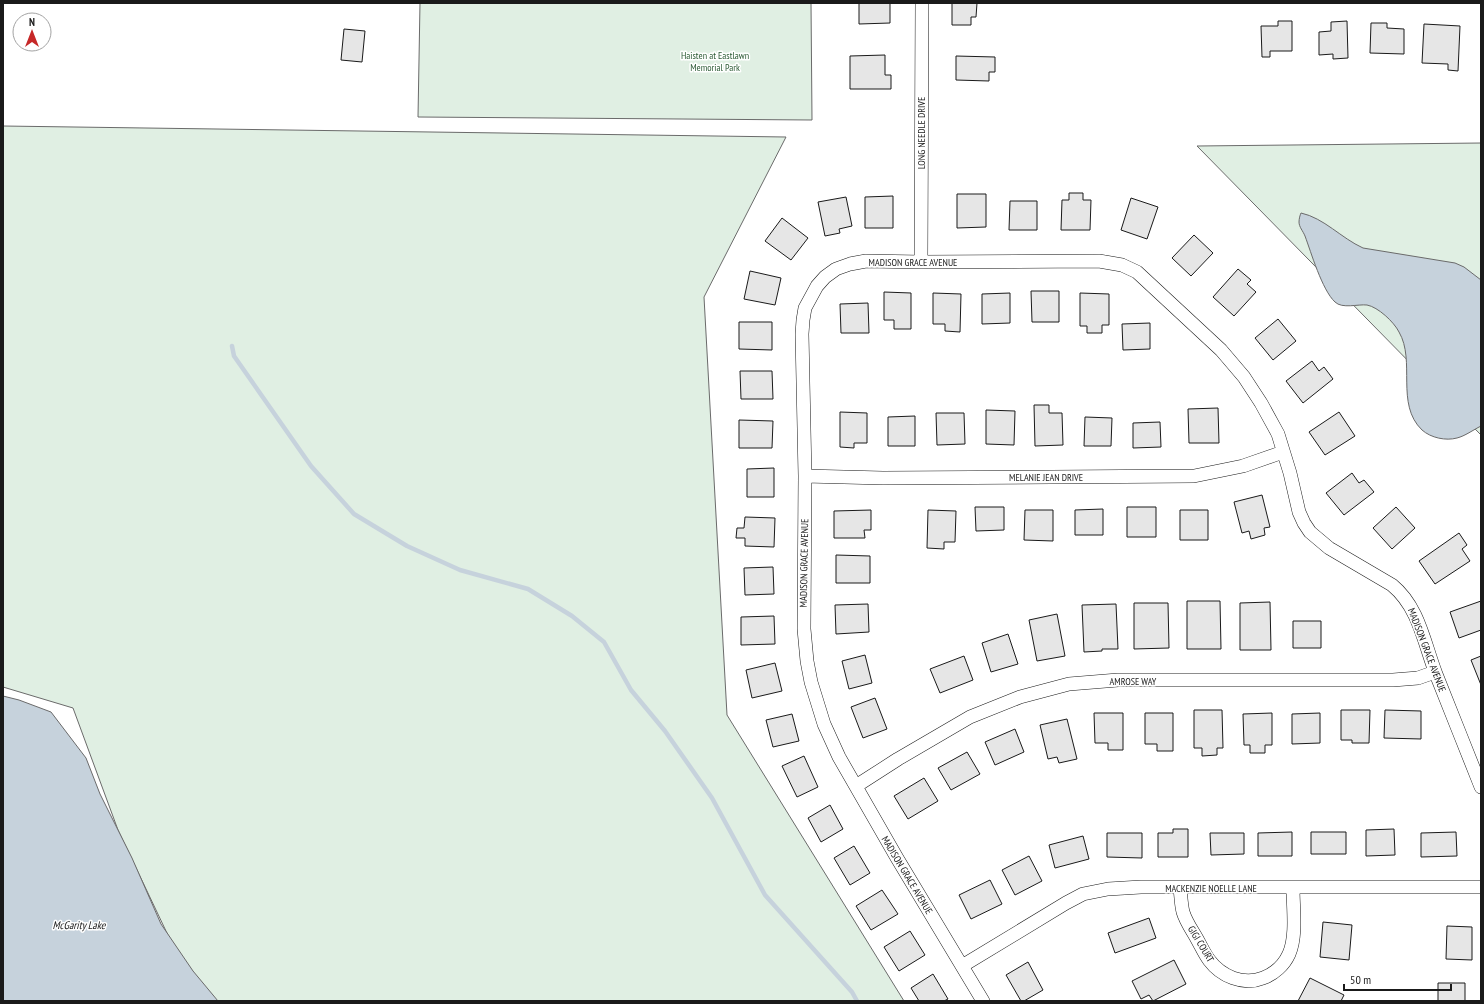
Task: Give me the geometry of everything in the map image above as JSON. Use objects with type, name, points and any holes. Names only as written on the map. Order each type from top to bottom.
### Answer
[{"type":"street","name":"LONG NEEDLE DRIVE","points":[[922,3],[922,262]]},
{"type":"street","name":"MADISON GRACE AVENUE","points":[[983,1001],[897,858],[839,757],[824,724],[811,682],[804,643],[803,611],[805,476],[802,334],[805,308],[810,297],[825,277],[836,269],[850,264],[866,261],[1103,262],[1115,263],[1130,268],[1148,281],[1230,359],[1261,403],[1278,434],[1299,512],[1304,523],[1318,539],[1329,548],[1392,585],[1400,592],[1414,613],[1435,672],[1481,787]]},
{"type":"street","name":"MELANIE JEAN DRIVE","points":[[805,476],[899,478],[1194,476],[1243,466],[1283,452]]},
{"type":"street","name":"AMROSE WAY","points":[[856,786],[886,766],[970,717],[1020,697],[1069,684],[1118,680],[1393,680],[1418,678],[1435,672]]},
{"type":"street","name":"MACKENZIE NOELLE LANE","points":[[962,966],[1066,903],[1084,894],[1108,889],[1141,887],[1481,887]]},
{"type":"street","name":"GIGI COURT","points":[[1180,888],[1186,920],[1209,960],[1216,968],[1230,977],[1248,981],[1259,980],[1276,971],[1289,954],[1293,936],[1293,888]]},
{"type":"green space","name":"Haisten at Eastlawn Memorial Park","points":[[420,3],[811,3],[812,120],[418,117]]},
{"type":"green space","points":[[3,126],[786,137],[704,297],[727,715],[904,1001],[206,1001],[194,990],[118,830],[73,708],[3,687]]},
{"type":"green space","points":[[1481,143],[1481,435],[1197,146]]},
{"type":"water","points":[[1301,213],[1317,219],[1363,248],[1455,263],[1464,267],[1481,280],[1481,426],[1463,436],[1453,439],[1434,437],[1422,430],[1414,420],[1409,408],[1407,395],[1406,356],[1404,343],[1397,328],[1381,312],[1371,306],[1350,306],[1335,302],[1321,280],[1300,226],[1299,220]]},
{"type":"water","name":"McGarity Lake","points":[[3,696],[19,700],[51,712],[86,758],[100,794],[132,858],[161,924],[193,971],[218,1001],[3,1001]]},
{"type":"building","points":[[859,3],[890,3],[890,23],[859,24]]},
{"type":"building","points":[[952,3],[977,3],[976,17],[971,17],[971,25],[952,25]]},
{"type":"building","points":[[1278,21],[1292,21],[1292,51],[1270,51],[1270,57],[1262,57],[1261,26],[1278,26]]},
{"type":"building","points":[[1347,21],[1348,58],[1333,59],[1333,54],[1319,55],[1319,32],[1331,31],[1331,22]]},
{"type":"building","points":[[1371,23],[1387,23],[1387,28],[1404,29],[1404,54],[1370,53]]},
{"type":"building","points":[[1424,24],[1460,26],[1458,71],[1448,70],[1448,64],[1422,63]]},
{"type":"building","points":[[344,29],[365,31],[362,62],[341,60]]},
{"type":"building","points":[[885,55],[885,75],[891,75],[891,89],[850,89],[850,56]]},
{"type":"building","points":[[956,56],[995,57],[995,72],[989,72],[989,81],[956,80]]},
{"type":"building","points":[[1069,193],[1083,193],[1083,200],[1091,200],[1090,230],[1061,230],[1062,200],[1069,200]]},
{"type":"building","points":[[957,194],[986,194],[986,227],[957,228]]},
{"type":"building","points":[[893,196],[893,228],[865,228],[865,197]]},
{"type":"building","points":[[846,197],[852,226],[839,229],[840,233],[825,236],[818,202]]},
{"type":"building","points":[[1131,198],[1158,207],[1147,239],[1121,230]]},
{"type":"building","points":[[1010,201],[1037,201],[1037,230],[1009,230]]},
{"type":"building","points":[[782,218],[808,238],[791,260],[765,241]]},
{"type":"building","points":[[1194,235],[1213,253],[1191,276],[1172,258]]},
{"type":"building","points":[[1238,269],[1251,280],[1247,284],[1256,292],[1234,316],[1213,297]]},
{"type":"building","points":[[750,271],[781,278],[775,305],[744,299]]},
{"type":"building","points":[[1031,291],[1059,291],[1059,322],[1032,322]]},
{"type":"building","points":[[884,292],[911,293],[911,329],[894,329],[894,320],[884,320]]},
{"type":"building","points":[[933,293],[961,294],[960,332],[945,331],[945,324],[933,324]]},
{"type":"building","points":[[1010,293],[1010,323],[982,324],[982,294]]},
{"type":"building","points":[[1080,293],[1109,294],[1109,325],[1102,325],[1102,333],[1087,333],[1087,326],[1080,326]]},
{"type":"building","points":[[868,303],[869,333],[841,333],[840,304]]},
{"type":"building","points":[[1278,319],[1296,341],[1273,360],[1255,338]]},
{"type":"building","points":[[739,322],[772,322],[772,350],[739,349]]},
{"type":"building","points":[[1150,323],[1150,349],[1123,350],[1122,324]]},
{"type":"building","points":[[1312,361],[1319,371],[1324,367],[1333,379],[1303,403],[1286,381]]},
{"type":"building","points":[[740,371],[772,371],[773,399],[741,399]]},
{"type":"building","points":[[1034,405],[1049,405],[1049,413],[1062,413],[1063,445],[1035,446]]},
{"type":"building","points":[[1218,408],[1219,443],[1189,443],[1188,409]]},
{"type":"building","points":[[986,410],[1015,411],[1014,445],[986,444]]},
{"type":"building","points":[[840,412],[867,413],[867,443],[854,443],[854,448],[840,447]]},
{"type":"building","points":[[1339,412],[1355,436],[1325,455],[1309,432]]},
{"type":"building","points":[[936,413],[964,413],[965,444],[937,445]]},
{"type":"building","points":[[915,416],[915,446],[888,446],[888,417]]},
{"type":"building","points":[[1085,417],[1112,418],[1111,446],[1084,446]]},
{"type":"building","points":[[739,420],[773,421],[772,448],[739,448]]},
{"type":"building","points":[[1160,422],[1161,447],[1133,448],[1133,423]]},
{"type":"building","points":[[774,468],[774,497],[747,497],[747,469]]},
{"type":"building","points":[[1352,473],[1359,483],[1364,480],[1374,492],[1344,515],[1326,493]]},
{"type":"building","points":[[1262,495],[1270,527],[1264,528],[1265,535],[1251,539],[1249,531],[1242,533],[1234,502]]},
{"type":"building","points":[[975,507],[1004,507],[1004,530],[976,531]]},
{"type":"building","points":[[1127,507],[1156,507],[1156,537],[1127,537]]},
{"type":"building","points":[[1396,507],[1415,528],[1392,549],[1373,528]]},
{"type":"building","points":[[1103,509],[1103,535],[1075,535],[1075,510]]},
{"type":"building","points":[[871,510],[871,530],[864,530],[865,538],[834,538],[834,511]]},
{"type":"building","points":[[928,510],[956,511],[955,542],[944,542],[944,549],[927,548]]},
{"type":"building","points":[[1025,510],[1053,510],[1053,541],[1024,540]]},
{"type":"building","points":[[1180,510],[1208,510],[1208,540],[1180,540]]},
{"type":"building","points":[[745,517],[775,518],[774,547],[745,546],[745,538],[736,538],[737,528],[744,528]]},
{"type":"building","points":[[1459,533],[1467,545],[1462,549],[1470,561],[1435,584],[1419,561]]},
{"type":"building","points":[[836,555],[870,556],[870,583],[836,583]]},
{"type":"building","points":[[773,567],[774,594],[745,595],[744,568]]},
{"type":"building","points":[[1187,601],[1220,601],[1221,649],[1187,649]]},
{"type":"building","points":[[1481,601],[1481,630],[1459,638],[1450,612]]},
{"type":"building","points":[[1270,602],[1271,650],[1240,650],[1240,603]]},
{"type":"building","points":[[1134,603],[1168,603],[1169,648],[1134,649]]},
{"type":"building","points":[[868,604],[869,632],[836,634],[835,605]]},
{"type":"building","points":[[1116,604],[1118,649],[1102,649],[1102,651],[1084,652],[1082,605]]},
{"type":"building","points":[[1057,614],[1065,656],[1037,661],[1029,620]]},
{"type":"building","points":[[774,616],[775,644],[741,645],[741,617]]},
{"type":"building","points":[[1293,621],[1321,621],[1321,648],[1293,648]]},
{"type":"building","points":[[1008,634],[1018,664],[991,672],[982,643]]},
{"type":"building","points":[[865,655],[872,683],[849,689],[842,661]]},
{"type":"building","points":[[964,656],[973,680],[940,693],[930,669]]},
{"type":"building","points":[[1481,656],[1481,685],[1471,660]]},
{"type":"building","points":[[775,663],[782,691],[752,698],[746,670]]},
{"type":"building","points":[[875,698],[887,729],[863,738],[851,707]]},
{"type":"building","points":[[1194,710],[1222,710],[1223,748],[1217,748],[1217,755],[1202,756],[1202,748],[1194,748]]},
{"type":"building","points":[[1341,710],[1370,710],[1369,743],[1352,743],[1352,740],[1341,740]]},
{"type":"building","points":[[1385,710],[1421,711],[1421,739],[1384,738]]},
{"type":"building","points":[[1094,713],[1123,713],[1123,750],[1108,750],[1108,743],[1095,743]]},
{"type":"building","points":[[1145,713],[1173,713],[1173,751],[1157,751],[1157,744],[1145,744]]},
{"type":"building","points":[[1272,713],[1272,745],[1265,745],[1265,753],[1250,753],[1250,745],[1244,745],[1243,714]]},
{"type":"building","points":[[1320,713],[1320,743],[1292,744],[1292,714]]},
{"type":"building","points":[[792,714],[799,741],[773,747],[766,720]]},
{"type":"building","points":[[1067,719],[1077,759],[1059,763],[1057,757],[1048,759],[1040,725]]},
{"type":"building","points":[[1015,729],[1024,752],[995,765],[985,742]]},
{"type":"building","points":[[967,752],[980,774],[951,790],[938,768]]},
{"type":"building","points":[[804,756],[818,787],[797,797],[782,766]]},
{"type":"building","points":[[924,778],[938,801],[908,819],[894,796]]},
{"type":"building","points":[[830,805],[843,829],[821,842],[808,818]]},
{"type":"building","points":[[1173,829],[1188,829],[1188,857],[1158,857],[1158,833],[1173,833]]},
{"type":"building","points":[[1394,829],[1395,855],[1366,856],[1366,830]]},
{"type":"building","points":[[1292,832],[1292,856],[1258,856],[1258,833]]},
{"type":"building","points":[[1311,832],[1346,832],[1346,854],[1311,854]]},
{"type":"building","points":[[1456,832],[1457,856],[1421,857],[1421,833]]},
{"type":"building","points":[[1107,833],[1142,833],[1142,858],[1107,857]]},
{"type":"building","points":[[1210,833],[1244,833],[1244,854],[1211,855]]},
{"type":"building","points":[[1083,836],[1089,859],[1055,868],[1049,845]]},
{"type":"building","points":[[854,846],[870,873],[850,885],[834,858]]},
{"type":"building","points":[[1029,856],[1042,881],[1015,895],[1002,870]]},
{"type":"building","points":[[990,880],[1002,904],[971,919],[959,895]]},
{"type":"building","points":[[882,890],[898,914],[871,930],[856,906]]},
{"type":"building","points":[[1149,918],[1156,938],[1115,953],[1108,933]]},
{"type":"building","points":[[1323,922],[1352,925],[1349,960],[1320,957]]},
{"type":"building","points":[[1447,926],[1472,927],[1472,960],[1446,959]]},
{"type":"building","points":[[910,931],[925,955],[899,971],[884,947]]},
{"type":"building","points":[[1174,960],[1186,984],[1153,1001],[1149,995],[1141,999],[1132,981]]},
{"type":"building","points":[[1028,962],[1043,990],[1024,1001],[1021,1001],[1006,975]]},
{"type":"building","points":[[933,974],[948,999],[944,1001],[919,1001],[911,988]]},
{"type":"building","points":[[1310,978],[1344,995],[1341,1001],[1298,1001]]},
{"type":"building","points":[[1438,983],[1465,983],[1465,1001],[1438,1001]]},
{"type":"waterway","points":[[232,346],[234,356],[311,466],[354,514],[407,546],[460,570],[528,589],[572,616],[604,642],[631,690],[665,731],[712,798],[765,895],[852,992],[857,1001]]}]
